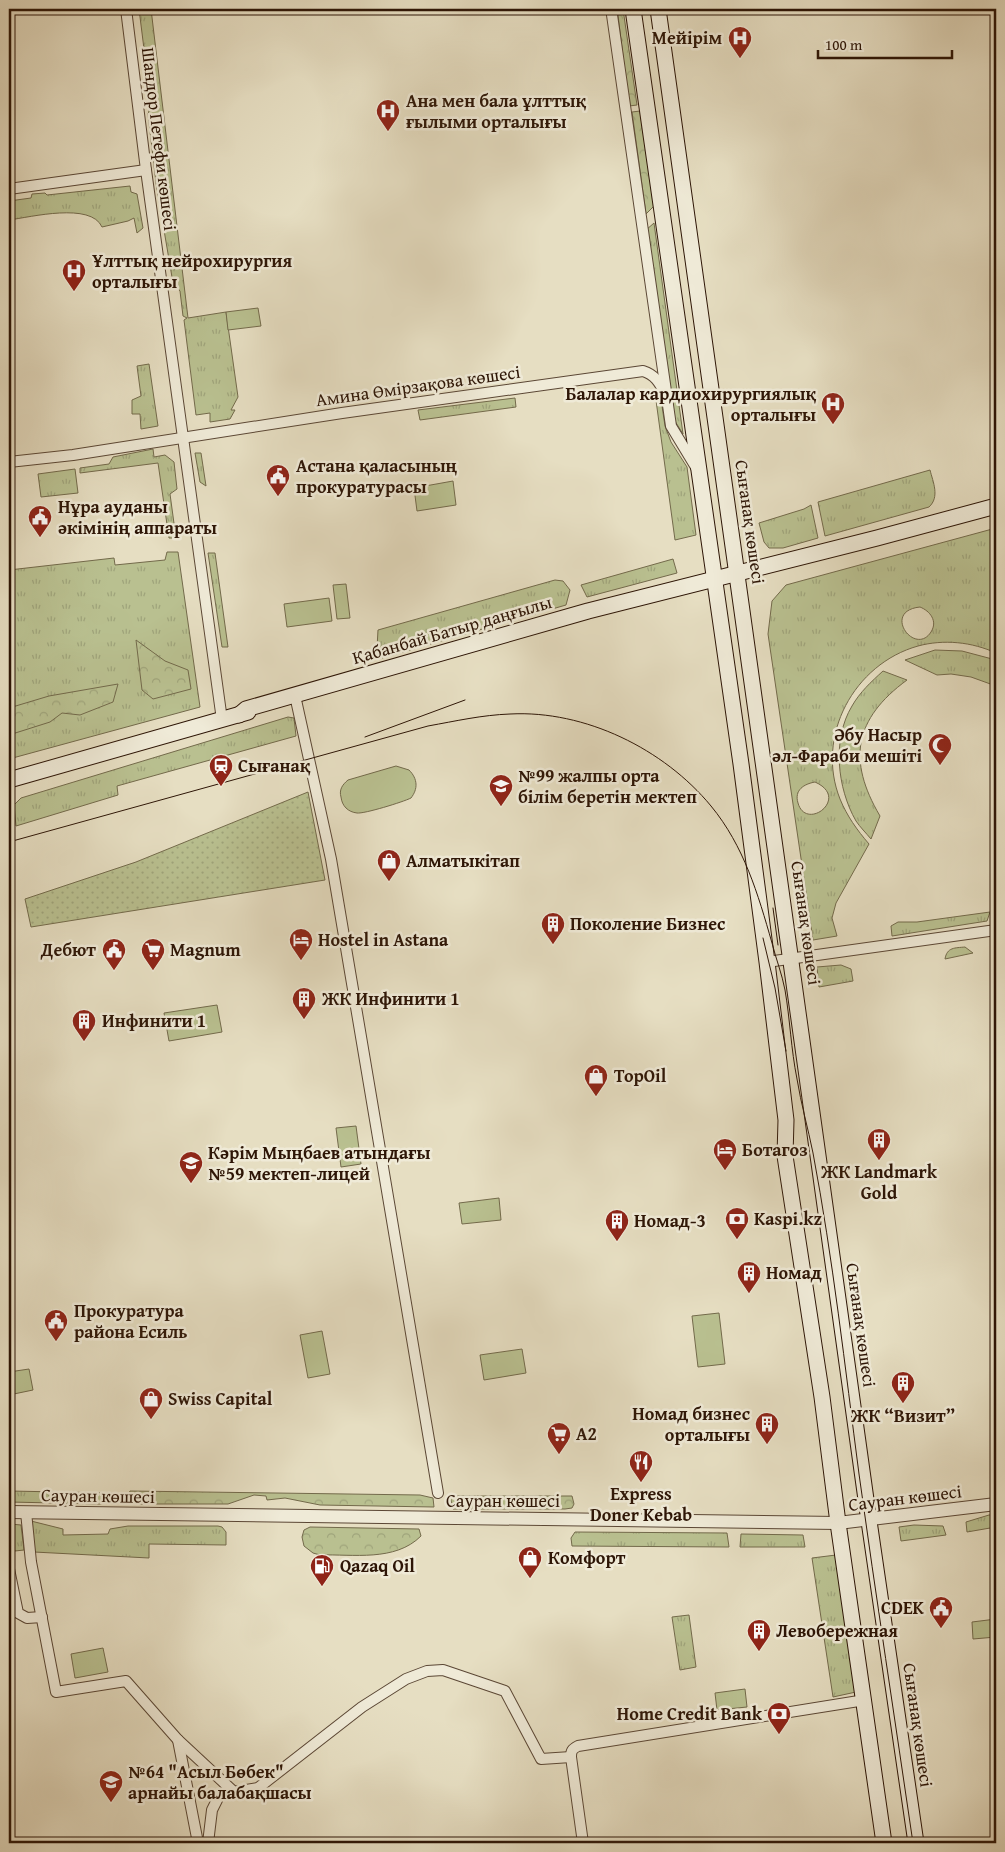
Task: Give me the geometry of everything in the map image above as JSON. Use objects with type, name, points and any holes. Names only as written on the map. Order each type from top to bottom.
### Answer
[{"type":"main road","points":[[633,9],[768,962],[786,1120],[785,1156],[822,1397],[838,1523],[865,1700],[882,1841]]},
{"type":"main road","name":"Сығанақ көшесі","points":[[658,9],[792,958],[869,1521],[916,1843]]},
{"type":"main road","points":[[642,73],[650,80],[656,80],[666,71]]},
{"type":"main road","points":[[652,138],[660,129],[666,128],[676,135]]},
{"type":"main road","name":"Қабанбай Батыр даңғылы","points":[[239,715],[246,709],[374,671],[677,588],[996,506]]},
{"type":"main road","name":"Қабанбай Батыр даңғылы","points":[[9,780],[655,600],[677,588]]},
{"type":"street","name":"Шандор Петефи көшесі","points":[[126,9],[182,437],[222,720]]},
{"type":"street","points":[[614,9],[612,15],[671,426],[700,475]]},
{"type":"street","points":[[9,189],[146,170]]},
{"type":"street","points":[[640,372],[650,367],[660,353]]},
{"type":"street","points":[[640,372],[650,373],[657,379],[666,395]]},
{"type":"street","name":"Амина Өмірзақова көшесі","points":[[9,462],[73,455],[205,433],[640,372]]},
{"type":"street","points":[[296,700],[331,859],[438,1493]]},
{"type":"street","points":[[768,962],[996,930]]},
{"type":"street","name":"Сауран көшесі","points":[[9,1512],[838,1523],[869,1521],[996,1504]]},
{"type":"street","points":[[26,1512],[31,1562],[56,1692],[126,1681],[178,1740],[234,1792]]},
{"type":"street","points":[[9,1569],[18,1613],[27,1618],[42,1617]]},
{"type":"street","points":[[208,1843],[212,1810],[219,1796],[258,1788],[362,1707],[406,1679],[427,1671],[443,1670],[505,1690],[540,1759],[572,1758]]},
{"type":"street","points":[[583,1843],[571,1751],[578,1746],[865,1700]]},
{"type":"street","points":[[178,1740],[198,1843]]},
{"type":"green space","points":[[139,9],[151,9],[188,318],[226,312],[238,397],[231,410],[235,410],[230,419],[210,422],[210,413],[196,415],[184,320],[187,318],[183,316],[180,291],[173,283],[156,183],[148,114],[151,105]]},
{"type":"green space","points":[[619,9],[623,9],[637,105],[629,106],[618,15]]},
{"type":"green space","points":[[640,111],[654,206],[646,214],[632,112]]},
{"type":"green space","points":[[130,186],[131,192],[137,194],[143,228],[137,233],[134,218],[102,227],[96,219],[74,213],[45,214],[9,220],[9,201],[31,198],[32,194],[45,193],[47,195]]},
{"type":"green space","points":[[654,223],[683,434],[673,418],[646,230]]},
{"type":"green space","points":[[258,308],[261,326],[228,330],[226,312]]},
{"type":"green space","points":[[149,364],[158,426],[141,429],[140,414],[132,414],[132,400],[141,396],[137,366]]},
{"type":"green space","points":[[655,393],[662,406],[665,426],[671,442],[687,467],[696,535],[675,540]]},
{"type":"green space","points":[[515,398],[516,407],[420,420],[418,410]]},
{"type":"green space","points":[[153,449],[154,457],[165,455],[174,462],[177,489],[170,494],[176,538],[169,538],[158,463],[80,473],[80,468],[109,464],[113,457]]},
{"type":"green space","points":[[195,453],[201,453],[206,486],[200,482]]},
{"type":"green space","points":[[75,469],[78,493],[41,497],[38,474]]},
{"type":"green space","points":[[930,470],[935,494],[929,507],[825,536],[818,502]]},
{"type":"green space","points":[[453,481],[456,505],[417,511],[414,488]]},
{"type":"green space","points":[[811,505],[818,538],[783,548],[769,548],[764,542],[759,523]]},
{"type":"green space","points":[[996,528],[996,653],[977,646],[948,642],[918,646],[895,655],[875,669],[859,686],[846,706],[837,728],[833,751],[834,775],[840,799],[846,811],[856,828],[869,844],[836,903],[832,918],[837,936],[813,940],[768,634],[772,601],[786,585]],"holes":[[[920,607],[930,614],[934,624],[931,632],[924,638],[917,639],[910,636],[902,623],[903,616],[909,610]],[[815,782],[825,789],[829,796],[828,803],[823,809],[809,814],[803,811],[798,803],[797,795],[801,788]]]},
{"type":"green space","points":[[167,552],[178,552],[200,707],[9,759],[9,570],[114,558],[115,565],[165,560]]},
{"type":"green space","points":[[208,553],[215,553],[228,647],[222,647]]},
{"type":"green space","points":[[673,559],[677,573],[587,597],[581,585]]},
{"type":"green space","points":[[555,580],[563,581],[570,590],[566,605],[382,658],[377,648],[378,630]]},
{"type":"green space","points":[[346,584],[350,618],[337,619],[333,585]]},
{"type":"green space","points":[[329,598],[332,621],[287,627],[284,604]]},
{"type":"green space","points":[[136,640],[165,661],[188,670],[191,689],[153,699],[142,690]]},
{"type":"green space","points":[[935,650],[962,651],[996,660],[996,686],[971,677],[951,674],[937,675],[905,660]]},
{"type":"green space","points":[[883,671],[907,680],[889,695],[876,710],[866,725],[861,742],[860,759],[863,777],[880,816],[871,839],[856,821],[845,794],[839,764],[839,748],[846,719],[852,706],[862,692]]},
{"type":"green space","points":[[118,684],[113,702],[80,715],[62,713],[50,722],[9,735],[9,708],[49,696]]},
{"type":"green space","points":[[288,717],[294,718],[296,736],[117,786],[118,795],[16,826],[14,805],[21,798]]},
{"type":"green space","points":[[396,766],[409,770],[414,777],[416,788],[411,798],[361,813],[348,810],[344,806],[340,792],[348,780]]},
{"type":"green space","points":[[308,792],[325,880],[31,927],[25,899],[136,862]]},
{"type":"green space","points":[[990,912],[987,921],[892,936],[891,926],[898,922],[917,922]]},
{"type":"green space","points":[[965,947],[973,953],[945,959],[950,950]]},
{"type":"green space","points":[[841,965],[851,969],[853,981],[819,987],[817,967]]},
{"type":"green space","points":[[217,1005],[222,1032],[169,1041],[164,1013]]},
{"type":"green space","points":[[356,1126],[361,1164],[341,1167],[336,1128]]},
{"type":"green space","points":[[499,1198],[501,1220],[462,1224],[459,1203]]},
{"type":"green space","points":[[719,1313],[725,1364],[698,1367],[692,1316]]},
{"type":"green space","points":[[322,1331],[330,1374],[308,1378],[300,1335]]},
{"type":"green space","points":[[522,1349],[526,1373],[484,1380],[480,1355]]},
{"type":"green space","points":[[29,1369],[33,1390],[9,1395],[9,1372]]},
{"type":"green space","points":[[9,1491],[112,1493],[111,1502],[100,1504],[9,1502]]},
{"type":"green space","points":[[130,1491],[420,1495],[433,1498],[434,1507],[320,1505],[285,1498],[267,1500],[266,1496],[254,1495],[228,1504],[139,1504],[133,1502]]},
{"type":"green space","points":[[450,1496],[572,1496],[574,1504],[572,1508],[565,1509],[453,1509]]},
{"type":"green space","points":[[994,1515],[996,1518],[996,1527],[967,1532],[966,1522]]},
{"type":"green space","points":[[31,1521],[63,1529],[63,1535],[108,1534],[110,1529],[128,1526],[218,1526],[222,1527],[226,1532],[226,1545],[149,1544],[149,1558],[34,1552]]},
{"type":"green space","points":[[10,1524],[21,1525],[24,1550],[15,1551],[9,1534]]},
{"type":"green space","points":[[914,1525],[943,1526],[946,1535],[901,1541],[899,1527]]},
{"type":"green space","points":[[310,1527],[419,1529],[421,1536],[399,1550],[386,1553],[373,1555],[320,1555],[313,1553],[304,1546],[302,1537],[304,1530]]},
{"type":"green space","points":[[575,1532],[727,1533],[729,1547],[572,1546],[571,1538]]},
{"type":"green space","points":[[741,1534],[803,1535],[805,1547],[740,1547]]},
{"type":"green space","points":[[836,1555],[856,1692],[833,1697],[812,1558]]},
{"type":"green space","points":[[689,1615],[696,1667],[680,1670],[672,1617]]},
{"type":"green space","points":[[996,1619],[996,1637],[973,1639],[972,1622]]},
{"type":"green space","points":[[103,1648],[108,1672],[75,1678],[71,1654]]},
{"type":"green space","points":[[745,1689],[747,1707],[717,1710],[715,1693]]},
{"type":"tram line","points":[[365,737],[465,700]]},
{"type":"tram line","points":[[9,842],[428,726],[479,717],[510,714],[538,714],[566,719],[594,726],[621,737],[647,751],[670,767],[711,806],[723,821],[749,871],[785,990],[800,1098],[813,1153],[827,1233],[865,1520],[913,1843]]},
{"type":"tram line","points":[[773,908],[778,945]]},
{"type":"tram line","points":[[763,938],[775,988],[786,1051]]},
{"type":"place","name":"Мейірім","points":[[740,59]]},
{"type":"place","name":"Ана мен бала ұлттық ғылыми орталығы","points":[[388,132]]},
{"type":"place","name":"Ұлттық нейрохирургия орталығы","points":[[74,292]]},
{"type":"place","name":"Балалар кардиохирургиялық орталығы","points":[[833,425]]},
{"type":"place","name":"Астана қаласының прокуратурасы","points":[[278,497]]},
{"type":"place","name":"Нұра ауданы әкімінің аппараты","points":[[40,538]]},
{"type":"place","name":"Әбу Насыр әл-Фараби мешіті","points":[[940,766]]},
{"type":"place","name":"Сығанақ","points":[[221,787]]},
{"type":"place","name":"№99 жалпы орта білім беретін мектеп","points":[[501,807]]},
{"type":"place","name":"Алматыкітап","points":[[389,882]]},
{"type":"place","name":"Поколение Бизнес","points":[[553,945]]},
{"type":"place","name":"Hostel in Astana","points":[[301,961]]},
{"type":"place","name":"Дебют","points":[[114,971]]},
{"type":"place","name":"Magnum","points":[[153,971]]},
{"type":"place","name":"ЖК Инфинити 1","points":[[304,1020]]},
{"type":"place","name":"Инфинити 1","points":[[84,1042]]},
{"type":"place","name":"TopOil","points":[[596,1097]]},
{"type":"place","name":"ЖК Landmark Gold","points":[[879,1161]]},
{"type":"place","name":"Ботагоз","points":[[725,1171]]},
{"type":"place","name":"Кәрім Мыңбаев атындағы №59 мектеп-лицей","points":[[191,1184]]},
{"type":"place","name":"Kaspi.kz","points":[[737,1240]]},
{"type":"place","name":"Номад-3","points":[[617,1242]]},
{"type":"place","name":"Номад","points":[[749,1294]]},
{"type":"place","name":"Прокуратура района Есиль","points":[[56,1342]]},
{"type":"place","name":"ЖК “Визит”","points":[[903,1404]]},
{"type":"place","name":"Swiss Capital","points":[[151,1420]]},
{"type":"place","name":"Номад бизнес орталығы","points":[[767,1445]]},
{"type":"place","name":"А2","points":[[559,1455]]},
{"type":"place","name":"Express Doner Kebab","points":[[641,1483]]},
{"type":"place","name":"Комфорт","points":[[530,1579]]},
{"type":"place","name":"Qazaq Oil","points":[[322,1587]]},
{"type":"place","name":"CDEK","points":[[941,1629]]},
{"type":"place","name":"Левобережная","points":[[759,1652]]},
{"type":"place","name":"Home Credit Bank","points":[[779,1735]]},
{"type":"place","name":"№64 \"Асыл Бөбек\" арнайы балабақшасы","points":[[111,1803]]}]
